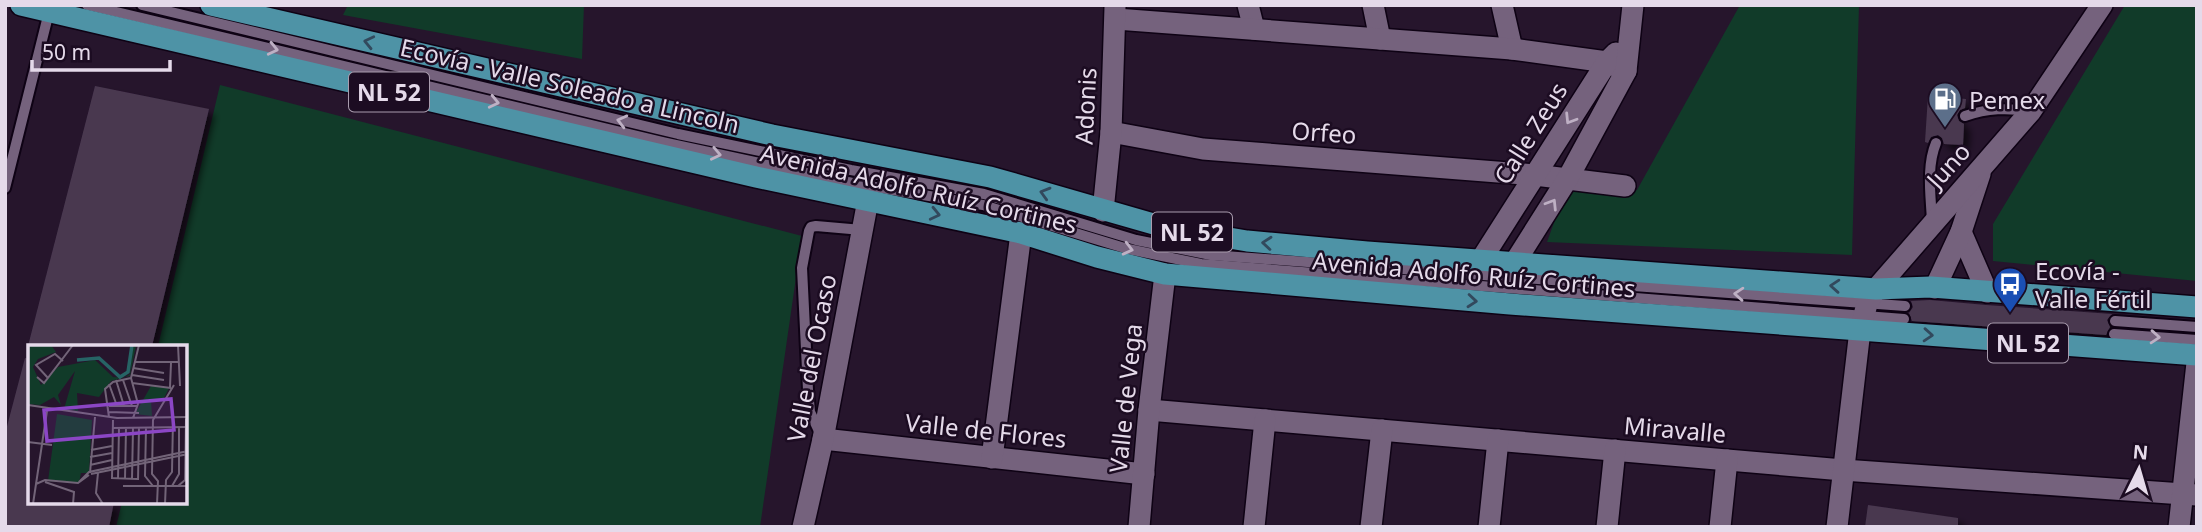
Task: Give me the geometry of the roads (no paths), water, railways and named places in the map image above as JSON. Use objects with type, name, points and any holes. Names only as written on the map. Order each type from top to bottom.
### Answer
[{"type":"main road","name":"Avenida Adolfo Ruíz Cortines","points":[[21,5],[757,177],[1020,233],[1097,257],[1165,274],[1510,304],[1867,310],[1936,288],[2197,307]]},
{"type":"main road","name":"Avenida Adolfo Ruíz Cortines","points":[[211,5],[772,135],[990,177],[1164,227],[1247,241],[1516,262],[2197,355]]},
{"type":"street","points":[[1248,5],[1254,29]]},
{"type":"street","points":[[1373,5],[1380,39]]},
{"type":"street","points":[[1502,5],[1512,49]]},
{"type":"street","name":"Calle Zeus","points":[[1516,262],[1568,178],[1630,39],[1633,5]]},
{"type":"street","name":"Juno","points":[[1867,310],[1932,222],[2031,111],[2102,5]]},
{"type":"street","points":[[1115,12],[1254,29],[1512,49],[1616,66]]},
{"type":"street","name":"Adonis","points":[[1103,211],[1111,132],[1115,12]]},
{"type":"street","name":"Calle Zeus","points":[[1481,260],[1535,175],[1616,66]]},
{"type":"street","name":"Orfeo","points":[[1111,132],[1203,149],[1535,175],[1625,186]]},
{"type":"street","points":[[1936,288],[1961,232],[1982,166]]},
{"type":"street","name":"Valle del Ocaso","points":[[803,527],[823,439],[868,200]]},
{"type":"street","points":[[1961,232],[1987,292]]},
{"type":"street","points":[[992,458],[1020,233]]},
{"type":"street","name":"Valle de Vega","points":[[1139,527],[1165,274]]},
{"type":"street","points":[[1837,527],[1867,310]]},
{"type":"street","points":[[2179,527],[2189,495],[2197,363]]},
{"type":"street","name":"Miravalle","points":[[1149,410],[1843,470],[2189,495]]},
{"type":"street","points":[[1254,527],[1265,420]]},
{"type":"street","points":[[1371,527],[1382,430]]},
{"type":"street","name":"Valle de Flores","points":[[823,439],[1143,474]]},
{"type":"street","points":[[1489,527],[1498,440]]},
{"type":"street","points":[[1607,527],[1615,450]]},
{"type":"street","points":[[1720,527],[1727,460]]},
{"type":"lane","points":[[87,5],[663,142],[857,184],[983,205],[1128,249],[1201,264],[1867,310],[1904,319]]},
{"type":"lane","name":"Ecovía - Valle Soleado a Lincoln","points":[[142,5],[678,134],[984,194],[1136,240],[1211,255],[1867,310],[1905,306]]},
{"type":"lane","points":[[5,188],[49,12]]},
{"type":"lane","points":[[1965,116],[2002,107],[2031,111]]},
{"type":"lane","points":[[1932,222],[1930,178],[1936,143]]},
{"type":"lane","points":[[823,439],[810,412],[802,268],[811,227],[862,230]]},
{"type":"lane","points":[[2115,321],[2197,327]]},
{"type":"lane","points":[[2114,334],[2197,340]]},
{"type":"place","name":"Pemex","points":[[1945,129]]},
{"type":"place","name":"Ecovía - Valle Fértil","points":[[2010,314]]}]
